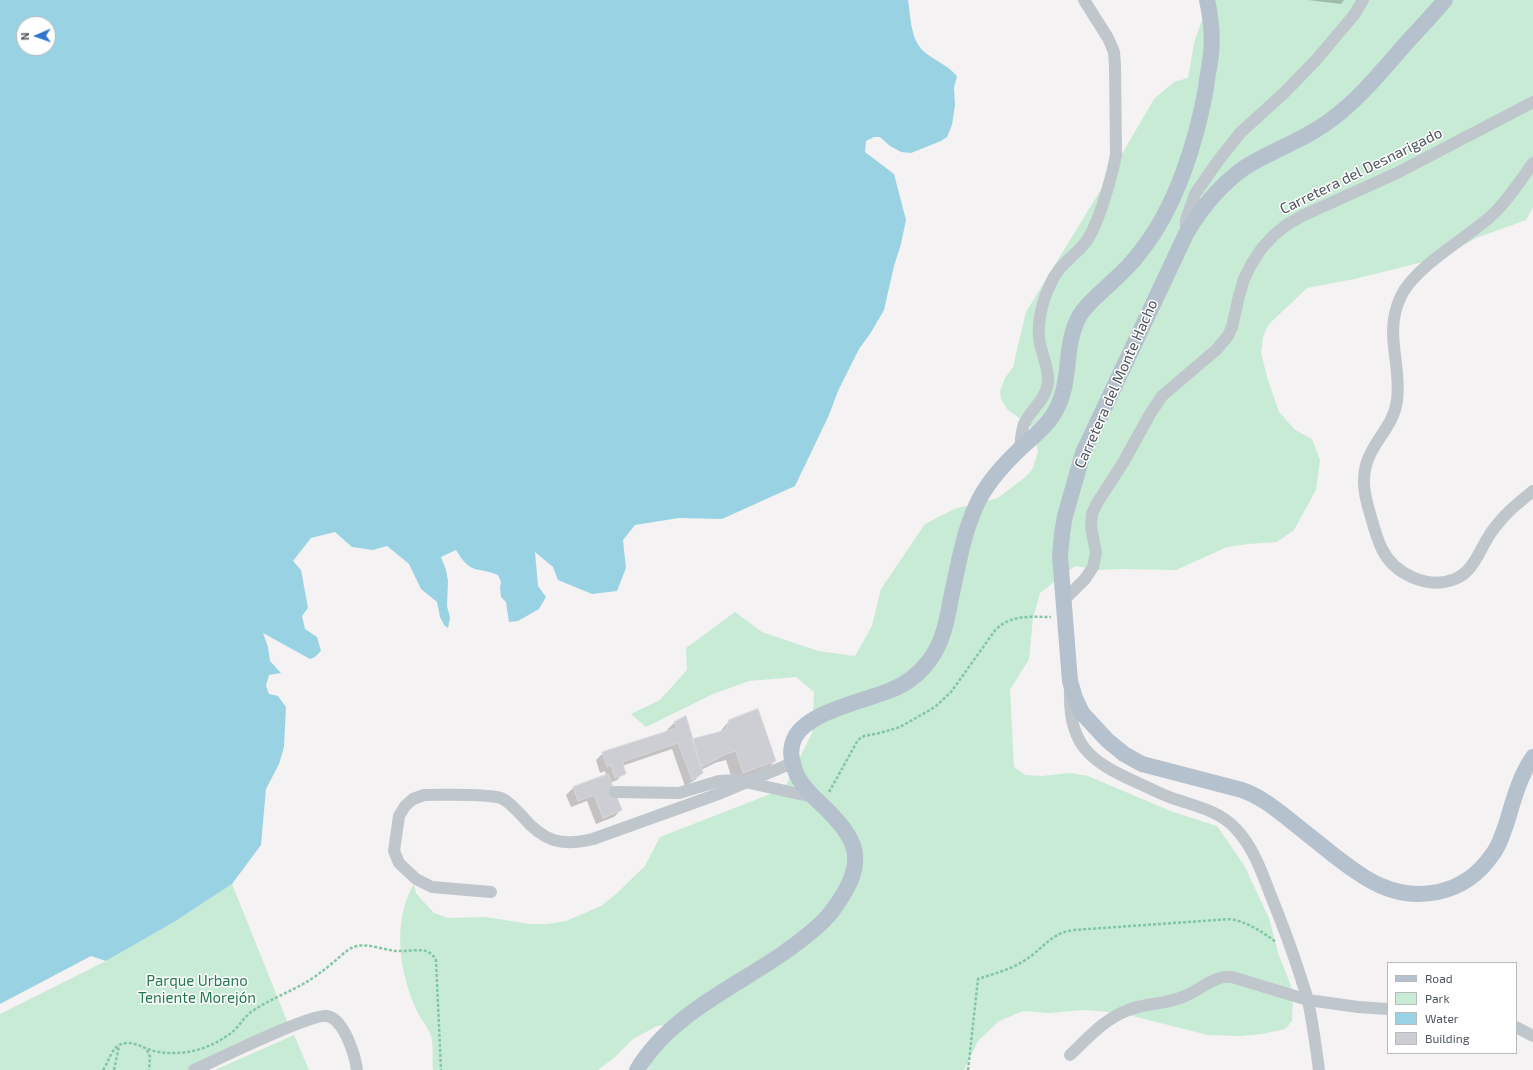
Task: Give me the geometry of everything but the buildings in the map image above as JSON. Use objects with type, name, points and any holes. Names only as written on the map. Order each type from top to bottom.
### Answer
[{"type":"main road","points":[[637,1070],[652,1049],[668,1032],[686,1017],[777,959],[819,926],[834,909],[852,879],[855,867],[855,854],[852,842],[847,831],[817,801],[798,777],[792,763],[791,748],[793,741],[797,733],[804,726],[830,712],[909,681],[922,670],[933,656],[941,640],[968,525],[976,504],[988,484],[1020,448],[1042,429],[1050,419],[1060,402],[1066,383],[1070,342],[1080,315],[1089,303],[1128,267],[1142,250],[1154,232],[1179,182],[1191,151],[1200,119],[1211,54],[1211,21],[1207,0]]},
{"type":"main road","name":"Carretera del Monte Hacho","points":[[1445,0],[1348,107],[1314,131],[1245,168],[1227,181],[1197,214],[1186,234],[1083,453],[1073,483],[1062,534],[1060,556],[1070,682],[1082,713],[1107,740],[1124,754],[1142,764],[1253,794],[1367,880],[1391,890],[1424,894],[1443,891],[1471,878],[1483,867],[1494,854],[1501,839],[1521,778],[1533,758]]},
{"type":"street","points":[[1020,448],[1024,425],[1044,396],[1048,382],[1047,367],[1040,343],[1039,332],[1045,296],[1058,270],[1085,243],[1092,232],[1114,165],[1116,154],[1117,133],[1114,52],[1108,38],[1084,0]]},
{"type":"street","points":[[1186,234],[1186,220],[1195,194],[1218,161],[1240,133],[1284,93],[1316,60],[1354,15],[1362,0]]},
{"type":"street","name":"Carretera del Desnarigado","points":[[1064,600],[1085,579],[1093,567],[1096,553],[1091,527],[1092,514],[1098,503],[1159,400],[1170,388],[1216,350],[1228,336],[1232,327],[1238,296],[1244,279],[1262,248],[1274,235],[1288,224],[1304,215],[1397,173],[1533,102]]},
{"type":"street","points":[[1533,163],[1518,185],[1490,217],[1420,272],[1411,280],[1401,295],[1394,311],[1392,329],[1398,376],[1397,403],[1394,416],[1388,428],[1372,451],[1366,465],[1364,494],[1381,548],[1395,567],[1413,578],[1422,581],[1444,582],[1455,579],[1466,573],[1474,563],[1489,534],[1502,518],[1533,491]]},
{"type":"street","points":[[1070,682],[1070,710],[1074,729],[1079,740],[1094,759],[1108,769],[1131,780],[1173,799],[1224,818],[1236,829],[1248,844],[1258,863],[1294,956],[1308,1000],[1319,1070]]},
{"type":"street","points":[[491,892],[432,887],[416,879],[399,863],[394,851],[395,838],[399,816],[405,806],[413,799],[424,795],[493,796],[511,804],[533,829],[547,838],[562,842],[578,843],[721,793],[792,763]]},
{"type":"street","points":[[615,792],[679,793],[727,780],[744,782],[817,801]]},
{"type":"street","points":[[661,792],[666,812]]},
{"type":"street","points":[[1070,1055],[1116,1015],[1142,1006],[1182,998],[1218,978],[1225,976],[1308,1000],[1358,1008],[1387,1009]]},
{"type":"street","points":[[194,1070],[288,1028],[321,1016],[328,1016],[339,1023],[352,1049],[357,1070]]},
{"type":"street","points":[[1517,1028],[1533,1036]]},
{"type":"path","points":[[817,801],[858,740],[868,735],[900,727],[935,707],[951,692],[996,629],[1002,624],[1017,617],[1066,617]]},
{"type":"path","points":[[968,1070],[978,979],[1012,968],[1032,955],[1054,936],[1067,931],[1222,919],[1240,921],[1257,928],[1294,956]]},
{"type":"path","points":[[103,1070],[113,1050],[126,1043],[133,1043],[146,1049],[159,1052],[179,1053],[195,1051],[210,1045],[235,1030],[253,1010],[302,985],[351,948],[359,946],[389,951],[427,950],[433,954],[437,967],[441,1070]]},
{"type":"path","points":[[114,1070],[119,1046]]},
{"type":"path","points":[[146,1049],[150,1057],[149,1070]]},
{"type":"green space","points":[[1209,0],[1533,0],[1533,207],[1526,220],[1476,238],[1443,257],[1354,279],[1307,288],[1268,325],[1263,337],[1261,353],[1267,377],[1279,412],[1295,430],[1312,439],[1320,460],[1316,490],[1294,530],[1277,542],[1227,547],[1176,570],[1100,570],[1075,566],[1040,593],[1033,618],[1029,659],[1010,690],[1014,767],[1025,775],[1042,776],[1070,773],[1088,776],[1173,812],[1217,826],[1244,865],[1269,918],[1278,953],[1293,991],[1292,1021],[1285,1029],[1262,1034],[1240,1036],[1208,1035],[1121,1013],[1084,1010],[1049,1013],[1023,1011],[999,1021],[978,1041],[964,1070],[648,1070],[652,1061],[676,1024],[657,1026],[633,1039],[615,1057],[598,1070],[433,1070],[431,1036],[418,1013],[410,994],[405,979],[400,946],[400,930],[403,914],[407,898],[414,884],[416,893],[434,913],[448,918],[485,917],[530,924],[548,924],[566,921],[601,906],[615,895],[645,866],[660,837],[785,787],[812,733],[814,692],[796,677],[749,681],[713,694],[646,727],[631,714],[660,700],[687,670],[686,648],[735,612],[762,632],[818,651],[855,656],[872,626],[881,589],[925,524],[954,509],[998,498],[1032,470],[1038,452],[1034,429],[1007,409],[1001,399],[1000,391],[1005,378],[1013,367],[1026,312],[1108,178],[1154,99],[1174,82],[1188,78],[1194,43]]},
{"type":"green space","name":"Parque Urbano Teniente Morejón","points":[[232,884],[289,1026],[288,1028],[187,1070],[0,1070],[0,1014],[106,961],[174,922]]},
{"type":"green space","points":[[294,1035],[309,1070],[215,1070]]},
{"type":"water","points":[[0,0],[908,0],[912,29],[917,43],[927,54],[946,66],[957,76],[954,88],[955,105],[952,125],[947,137],[941,141],[911,153],[901,152],[890,146],[880,137],[874,137],[866,141],[865,152],[894,174],[906,220],[884,310],[859,349],[838,391],[829,415],[795,486],[722,519],[679,518],[635,525],[623,540],[626,568],[617,591],[592,594],[558,580],[553,567],[535,552],[538,586],[546,597],[539,609],[518,621],[509,622],[506,602],[501,597],[501,582],[498,575],[470,567],[461,558],[456,550],[441,557],[448,581],[447,606],[450,618],[448,628],[444,625],[440,617],[437,602],[421,589],[409,564],[387,546],[373,550],[352,547],[335,532],[311,538],[293,561],[301,570],[308,608],[302,616],[305,629],[317,637],[321,651],[315,657],[310,659],[263,633],[268,647],[270,661],[281,673],[269,675],[266,686],[269,694],[278,696],[286,707],[284,747],[279,764],[266,789],[261,845],[232,884],[174,922],[106,961],[91,956],[0,1004]]}]
